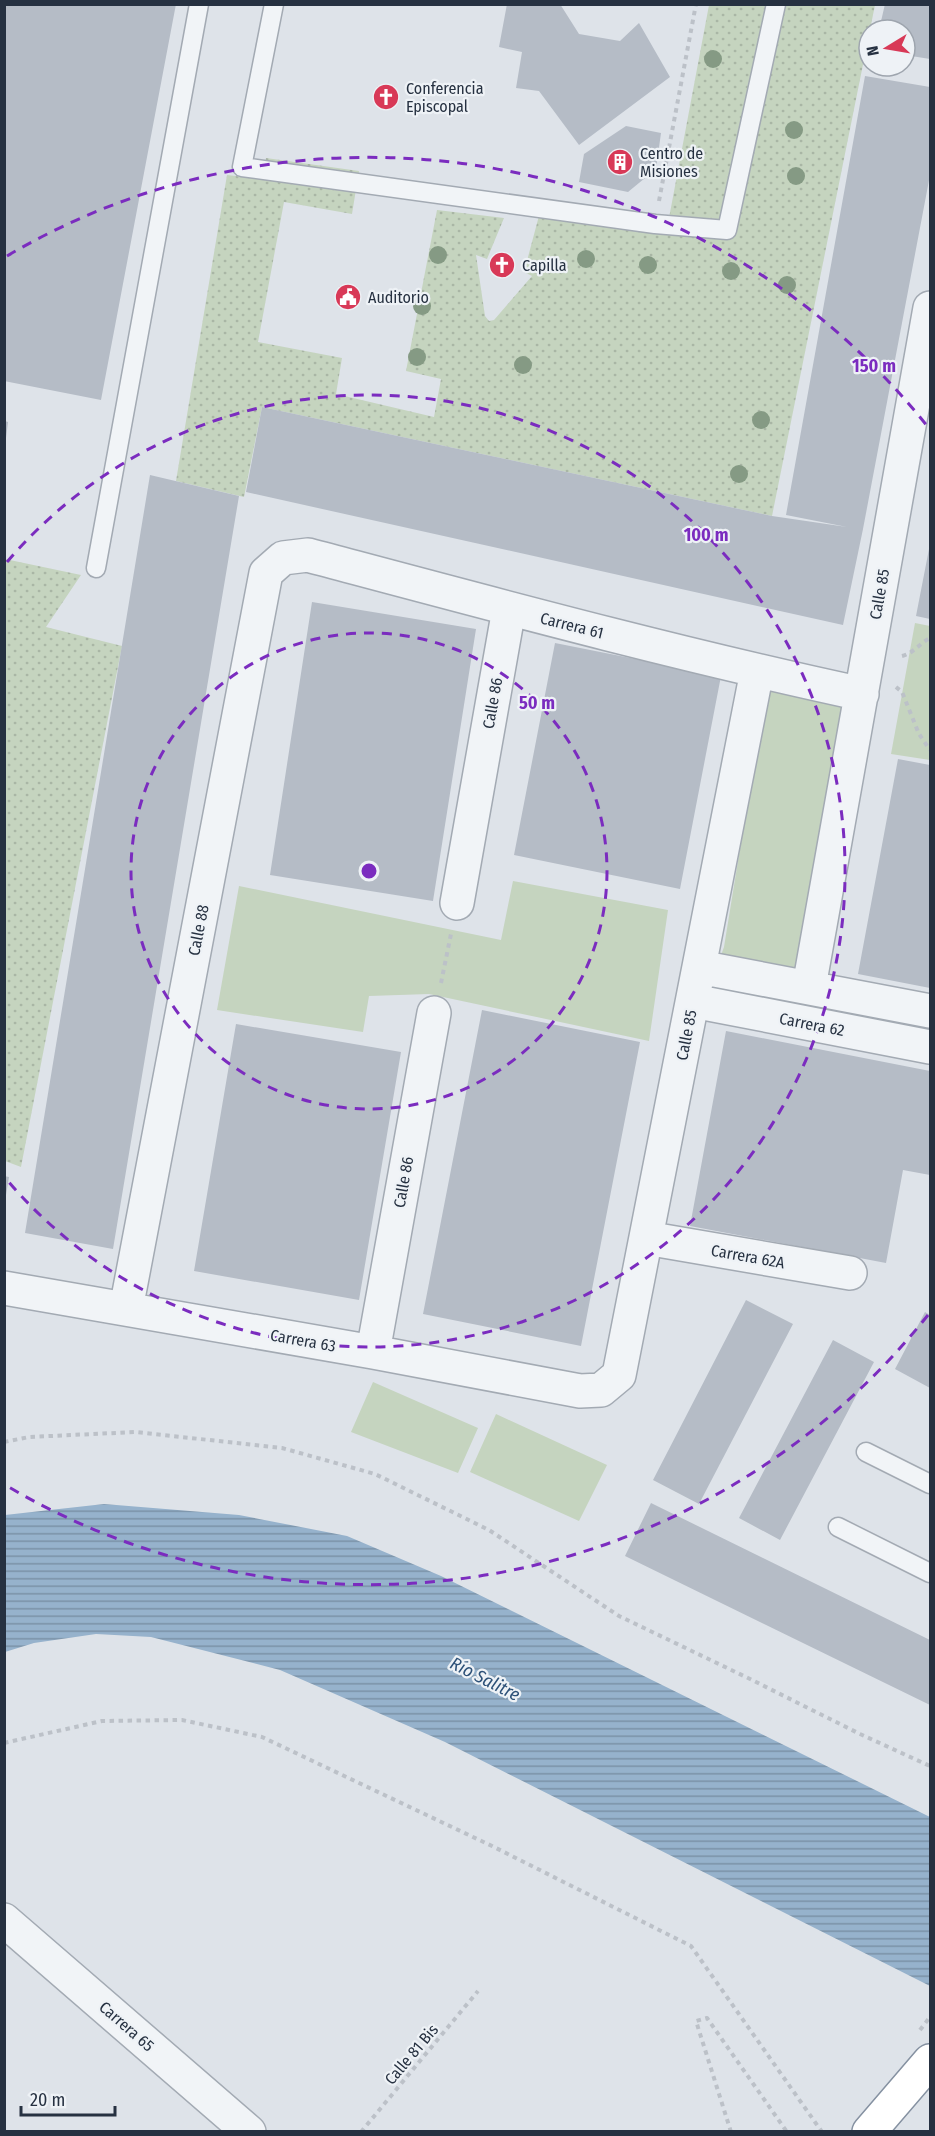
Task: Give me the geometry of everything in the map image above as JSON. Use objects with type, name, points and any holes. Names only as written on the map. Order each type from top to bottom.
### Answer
[{"type":"highway","points":[[869,2132],[930,2061]]},
{"type":"street","name":"Calle 85","points":[[809,987],[930,310]]},
{"type":"street","name":"Carrera 61","points":[[283,558],[308,555],[508,609],[757,671],[862,694]]},
{"type":"street","name":"Calle 88","points":[[126,1309],[266,573],[283,558]]},
{"type":"street","name":"Calle 86","points":[[457,903],[508,609]]},
{"type":"street","name":"Calle 85","points":[[601,1390],[620,1375],[757,671]]},
{"type":"street","points":[[699,967],[930,1011]]},
{"type":"street","name":"Carrera 62","points":[[693,1001],[930,1047]]},
{"type":"street","name":"Calle 86","points":[[373,1352],[434,1013]]},
{"type":"street","name":"Carrera 62A","points":[[646,1238],[850,1273]]},
{"type":"street","name":"Carrera 63","points":[[4,1287],[580,1391],[601,1390]]},
{"type":"street","name":"Carrera 65","points":[[4,1920],[249,2132]]},
{"type":"lane","points":[[96,568],[199,4]]},
{"type":"lane","points":[[274,4],[243,167],[655,224],[727,230],[776,4]]},
{"type":"lane","points":[[866,1452],[930,1484]]},
{"type":"lane","points":[[838,1527],[930,1573]]},
{"type":"path","points":[[655,224],[696,4]]},
{"type":"path","points":[[902,656],[909,654],[930,638]]},
{"type":"path","points":[[896,687],[902,692],[919,734],[930,750]]},
{"type":"path","points":[[434,1013],[457,903]]},
{"type":"path","points":[[4,1442],[29,1437],[136,1432],[282,1448],[375,1474],[489,1530],[619,1616],[930,1766]]},
{"type":"path","points":[[4,1743],[102,1721],[182,1720],[261,1737],[492,1846],[691,1946],[822,2132]]},
{"type":"path","name":"Calle 81 Bis","points":[[361,2132],[478,1990]]},
{"type":"path","points":[[731,2132],[696,2021],[707,2018],[787,2132]]},
{"type":"green space","points":[[709,5],[875,5],[872,18],[857,18],[857,78],[860,78],[772,516],[262,407],[244,497],[176,481],[227,175],[262,179],[266,158],[359,171],[352,214],[284,202],[258,342],[342,358],[336,394],[434,417],[441,379],[406,371],[437,210],[504,218],[487,259],[476,255],[485,316],[489,321],[494,320],[532,276],[524,272],[540,212],[666,234]]},
{"type":"green space","points":[[5,559],[81,575],[46,627],[122,646],[21,1167],[5,1161]]},
{"type":"green space","points":[[915,623],[930,626],[930,760],[891,754]]},
{"type":"green space","points":[[766,689],[844,705],[800,972],[720,958],[724,947]]},
{"type":"green space","points":[[513,881],[668,910],[649,1041],[429,994],[369,996],[363,1032],[217,1010],[239,886],[501,940]]},
{"type":"green space","points":[[373,1382],[478,1428],[458,1473],[351,1432]]},
{"type":"green space","points":[[496,1414],[607,1465],[579,1521],[470,1472]]},
{"type":"water","name":"Río Salitre","points":[[104,1504],[239,1515],[347,1536],[441,1576],[930,1817],[930,1986],[445,1742],[280,1670],[151,1637],[96,1634],[34,1643],[5,1652],[5,1515]]},
{"type":"building","points":[[4,4],[176,4],[101,400],[4,381]]},
{"type":"building","points":[[507,4],[560,4],[579,34],[620,41],[639,23],[670,77],[579,145],[539,91],[516,88],[522,52],[499,47]]},
{"type":"building","points":[[885,4],[930,4],[930,59],[917,57],[917,18],[882,18]]},
{"type":"building","points":[[865,78],[930,87],[930,175],[843,625],[246,492],[262,407],[772,516],[847,527],[786,515]]},
{"type":"building","name":"Centro de Misiones","points":[[626,126],[661,133],[656,169],[628,192],[579,182],[584,154]]},
{"type":"building","points":[[5,421],[8,422],[6,438],[5,438]]},
{"type":"building","points":[[150,475],[239,496],[113,1249],[25,1233]]},
{"type":"building","points":[[930,549],[930,619],[916,616]]},
{"type":"building","points":[[312,602],[476,629],[433,901],[270,875]]},
{"type":"building","points":[[555,643],[721,676],[680,889],[514,855]]},
{"type":"building","points":[[898,759],[930,765],[930,988],[858,974]]},
{"type":"building","points":[[482,1010],[640,1042],[581,1346],[423,1314]]},
{"type":"building","points":[[236,1024],[401,1052],[359,1300],[194,1271]]},
{"type":"building","points":[[726,1031],[930,1071],[930,1175],[903,1170],[886,1263],[690,1226]]},
{"type":"building","points":[[4,1176],[9,1177],[6,1195],[4,1195]]},
{"type":"building","points":[[746,1300],[793,1324],[699,1504],[653,1480]]},
{"type":"building","points":[[925,1312],[930,1315],[930,1388],[895,1369]]},
{"type":"building","points":[[833,1340],[874,1362],[780,1540],[739,1518]]},
{"type":"building","points":[[651,1503],[930,1640],[930,1705],[625,1556]]},
{"type":"place","name":"Conferencia Episcopal","points":[[386,97]]},
{"type":"place","name":"Centro de Misiones","points":[[620,162]]},
{"type":"place","name":"Capilla","points":[[502,265]]},
{"type":"place","name":"Auditorio","points":[[348,297]]}]
